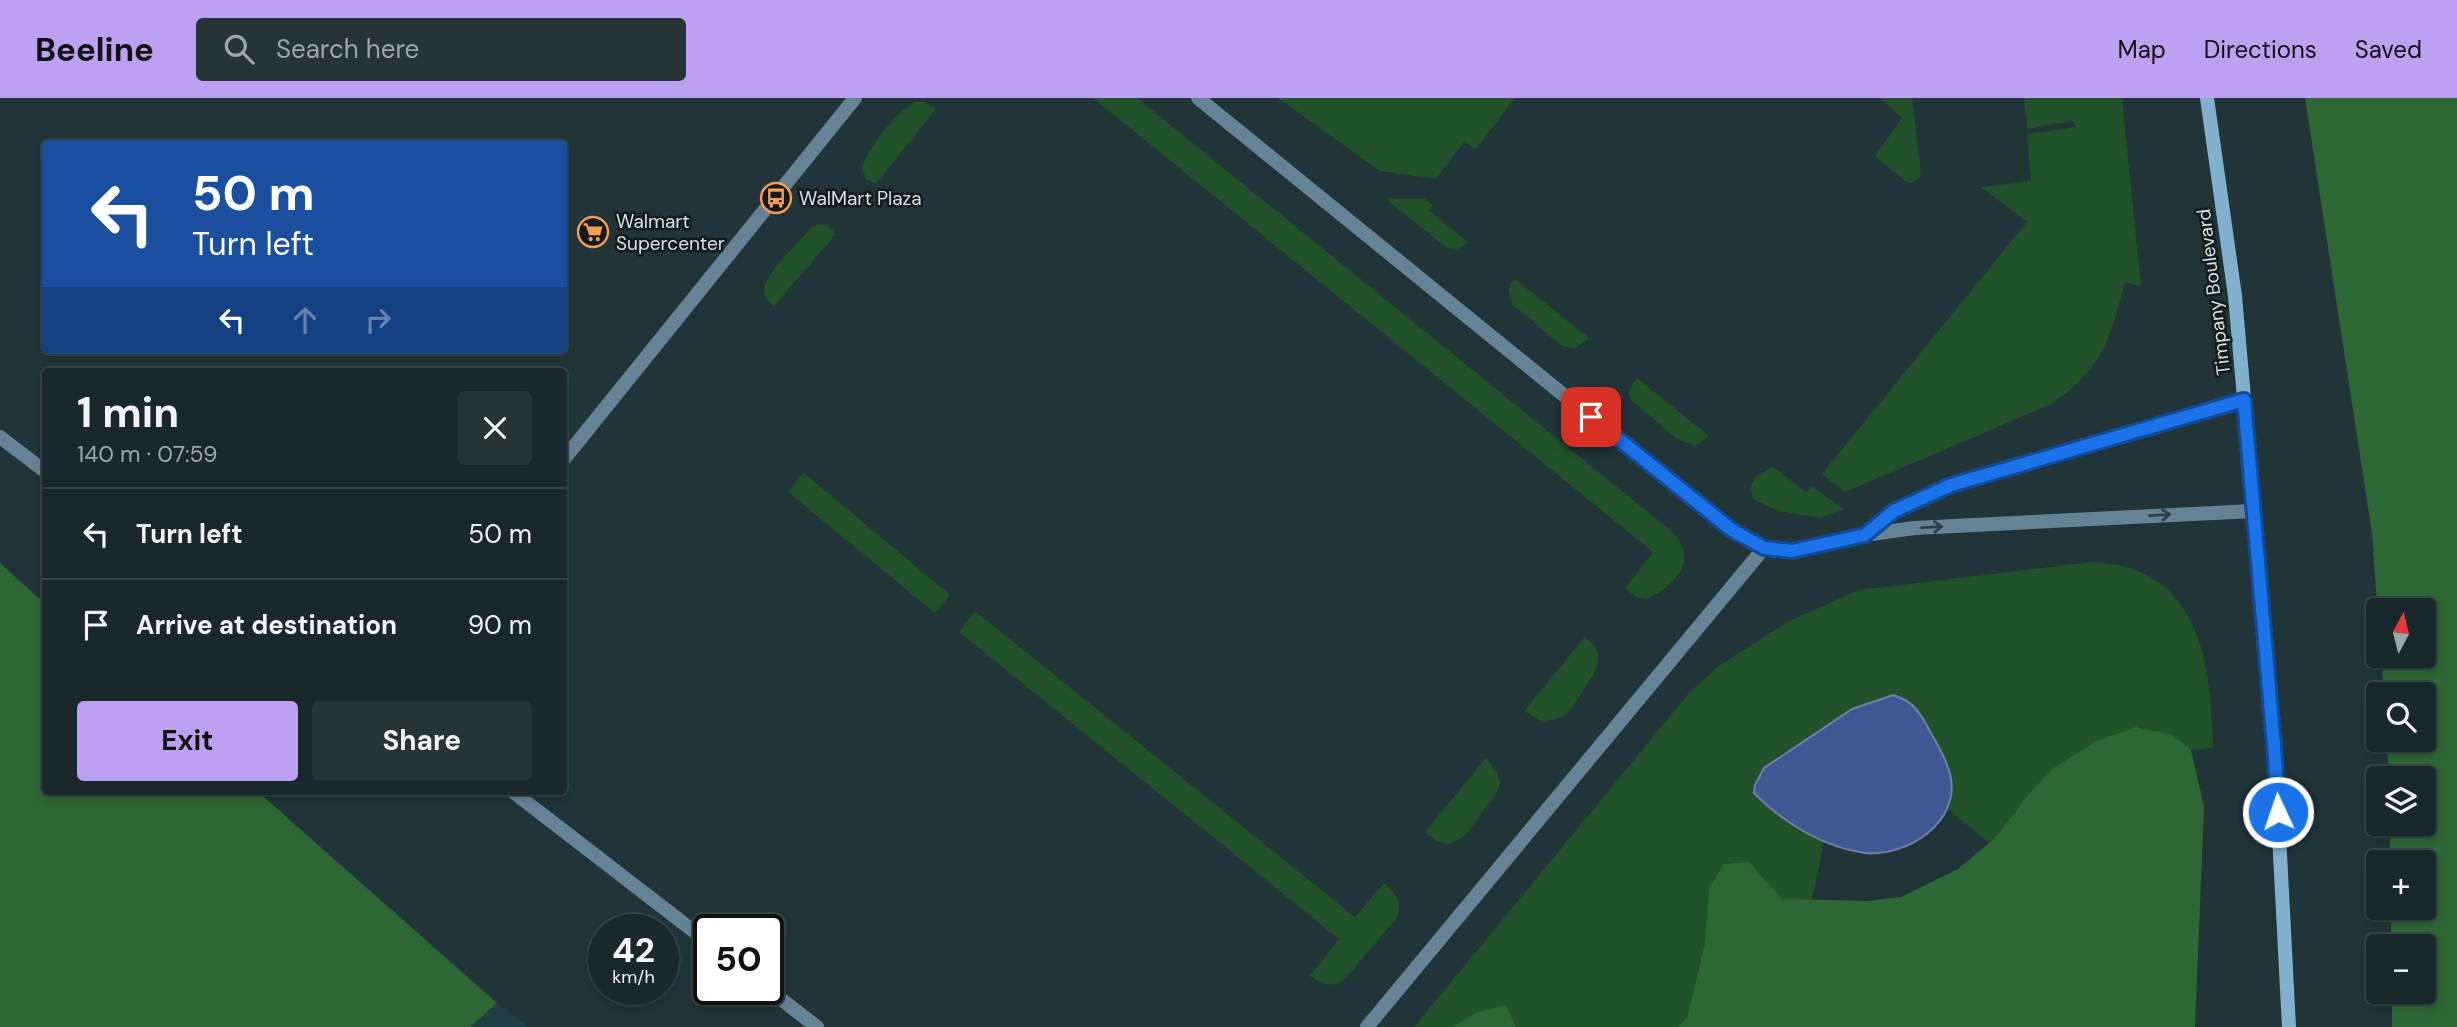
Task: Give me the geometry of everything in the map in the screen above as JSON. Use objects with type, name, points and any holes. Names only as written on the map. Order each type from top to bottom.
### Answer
[{"type":"main road","name":"Timpany Boulevard","points":[[2207,98],[2235,296],[2255,510],[2275,758],[2288,1027]]},
{"type":"lane","points":[[567,455],[855,98]]},
{"type":"lane","points":[[1198,98],[1694,501],[1732,530],[1764,548],[1792,551],[1865,535],[1914,528],[2255,510]]},
{"type":"lane","points":[[1865,535],[1894,511],[1951,485],[2244,400]]},
{"type":"lane","points":[[0,437],[42,469]]},
{"type":"lane","points":[[1367,1027],[1764,548]]},
{"type":"lane","points":[[517,795],[693,931]]},
{"type":"lane","points":[[784,1001],[817,1027]]},
{"type":"shaded area","points":[[497,1003],[529,1027],[470,1027]]},
{"type":"green space","points":[[1093,98],[1137,98],[1675,534],[1684,554],[1684,562],[1677,576],[1666,588],[1646,599],[1636,597],[1625,588],[1653,552]]},
{"type":"green space","points":[[1278,98],[1515,98],[1476,149],[1464,142],[1436,179],[1380,171]]},
{"type":"green space","points":[[1880,98],[1912,98],[1921,172],[1920,177],[1912,183],[1906,182],[1875,156],[1902,118]]},
{"type":"green space","points":[[2024,98],[2122,98],[2141,286],[2125,282],[2114,321],[2101,352],[2081,380],[2049,405],[1845,492],[1822,474],[2027,222],[1981,187],[2031,181],[2027,134],[2076,127],[2073,121],[2027,129]]},
{"type":"green space","points":[[2305,98],[2457,98],[2457,1027],[2392,1027],[2392,1004],[2436,1004],[2436,934],[2391,934],[2391,920],[2436,920],[2436,850],[2390,850],[2390,836],[2436,836],[2436,766],[2388,766],[2388,752],[2436,752],[2436,682],[2383,682],[2382,668],[2436,668],[2436,598],[2376,598],[2372,533]]},
{"type":"green space","points":[[915,102],[924,102],[936,109],[876,184],[866,179],[862,168],[876,141],[892,122]]},
{"type":"green space","points":[[1386,199],[1425,199],[1433,205],[1429,211],[1468,242],[1458,249],[1447,248]]},
{"type":"green space","points":[[819,224],[827,225],[836,234],[774,306],[764,294],[765,284],[775,267],[811,228]]},
{"type":"green space","points":[[1515,279],[1589,338],[1576,348],[1562,346],[1512,304],[1509,291],[1510,284]]},
{"type":"green space","points":[[1637,378],[1709,436],[1695,446],[1677,439],[1630,399],[1629,390]]},
{"type":"green space","points":[[1773,467],[1806,492],[1812,486],[1843,509],[1820,518],[1779,511],[1754,500],[1751,488],[1754,479]]},
{"type":"green space","points":[[804,473],[950,595],[935,613],[788,492]]},
{"type":"green space","points":[[2092,562],[2128,568],[2156,581],[2177,600],[2192,624],[2202,652],[2212,715],[2213,748],[2191,750],[2173,735],[2137,727],[1989,843],[1947,808],[1951,792],[1950,775],[1940,749],[1919,711],[1904,699],[1893,695],[1852,709],[1769,808],[1824,842],[1812,900],[1804,900],[1678,1027],[1516,1027],[1506,1005],[1475,1013],[1452,1027],[1414,1027],[1689,693],[1720,665],[1789,621],[1859,590]]},
{"type":"green space","points":[[0,563],[42,601],[42,795],[262,795],[497,1003],[470,1027],[0,1027]]},
{"type":"green space","points":[[975,611],[1355,917],[1384,883],[1389,887],[1399,903],[1396,919],[1343,981],[1326,984],[1310,976],[1339,939],[959,632]]},
{"type":"green space","points":[[1585,637],[1597,651],[1597,665],[1571,709],[1561,717],[1542,721],[1524,711]]},
{"type":"green space","points":[[2136,727],[2173,735],[2191,750],[2204,807],[2195,1027],[1678,1027],[1688,1016],[1705,943],[1709,888],[1724,864],[1749,862],[1782,899],[1868,901],[1901,897],[1958,869],[1989,843],[2054,768],[2094,742]]},
{"type":"green space","points":[[1486,758],[1498,775],[1500,783],[1496,794],[1464,837],[1449,844],[1436,841],[1425,832]]},
{"type":"green space","points":[[1506,1005],[1516,1027],[1452,1027],[1475,1013]]},
{"type":"water","points":[[1893,695],[1907,701],[1921,716],[1950,774],[1952,791],[1948,807],[1928,833],[1898,849],[1881,853],[1850,850],[1805,832],[1778,814],[1754,793],[1764,768],[1852,709]]},
{"type":"place","name":"WalMart Plaza","points":[[776,198]]},
{"type":"place","name":"Walmart Supercenter","points":[[593,232]]},
{"type":"route","points":[[1591,417],[1732,530],[1764,548],[1792,551],[1865,535],[1894,511],[1951,485],[2244,400],[2278,812]]}]
